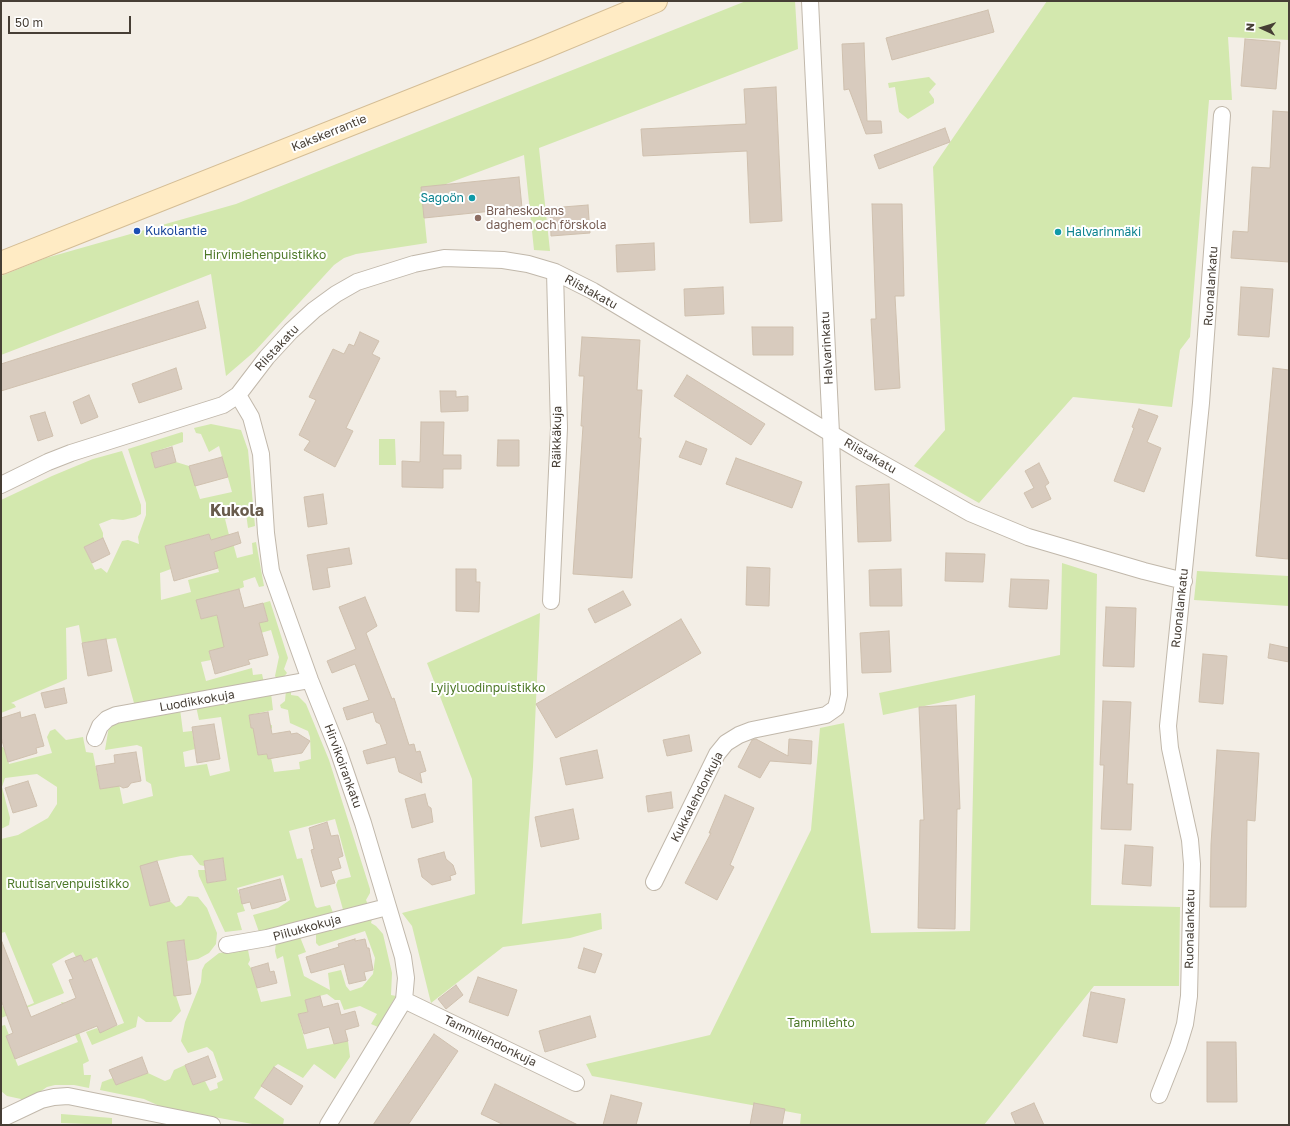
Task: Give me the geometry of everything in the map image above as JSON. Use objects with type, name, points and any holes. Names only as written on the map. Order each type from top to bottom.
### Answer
[{"type":"main road","name":"Kakskerrantie","points":[[1,263],[538,50],[656,1]]},
{"type":"street","name":"Halvarinkatu","points":[[810,1],[831,433],[839,695]]},
{"type":"street","name":"Ruonalankatu","points":[[1159,1095],[1178,1047],[1185,1024],[1189,996],[1192,864],[1190,840],[1170,748],[1168,726],[1205,364],[1222,115]]},
{"type":"street","name":"Riistakatu","points":[[1,485],[48,462],[223,405],[238,395],[267,357],[291,331],[336,294],[357,282],[414,264],[444,258],[503,260],[528,264],[555,272],[592,291],[831,433],[970,512],[995,524],[1028,537],[1184,581]]},
{"type":"street","name":"Räikkäkuja","points":[[551,601],[558,428],[555,272]]},
{"type":"street","name":"Hirvikoirankatu","points":[[238,395],[251,418],[261,454],[267,539],[271,571],[310,680],[338,750],[363,823],[403,957],[406,978],[404,1000],[328,1125]]},
{"type":"street","name":"Luodikkokuja","points":[[95,738],[100,726],[107,719],[116,715],[310,680]]},
{"type":"street","name":"Kukkalehdonkuja","points":[[654,882],[716,754],[726,743],[739,735],[752,730],[826,715],[836,708],[839,695]]},
{"type":"street","name":"Piilukkokuja","points":[[227,945],[267,938],[387,907]]},
{"type":"street","name":"Tammilehdonkuja","points":[[404,1000],[576,1083]]},
{"type":"street","points":[[1,1119],[41,1100],[68,1096],[212,1125]]},
{"type":"green space","name":"Hirvimiehenpuistikko","points":[[746,1],[795,1],[798,49],[539,148],[550,251],[534,250],[524,155],[422,193],[427,243],[356,254],[344,258],[334,265],[255,351],[226,376],[211,274],[1,355],[1,276],[46,258],[236,204]]},
{"type":"green space","points":[[1047,1],[1289,1],[1289,40],[1228,37],[1232,100],[1209,100],[1190,337],[1180,350],[1172,407],[1073,397],[979,503],[914,466],[945,430],[933,167]]},
{"type":"green space","points":[[929,77],[936,84],[929,92],[934,99],[934,103],[908,119],[899,112],[895,87],[889,88],[888,83]]},
{"type":"green space","points":[[211,424],[241,430],[248,450],[255,526],[248,528],[246,513],[225,519],[229,535],[211,540],[209,534],[165,546],[171,569],[160,573],[161,600],[191,592],[188,580],[219,572],[214,552],[233,543],[237,558],[253,554],[252,543],[256,542],[264,586],[259,587],[255,577],[243,581],[244,587],[196,601],[201,619],[217,615],[219,624],[268,621],[263,603],[270,601],[288,658],[284,669],[287,673],[283,678],[277,679],[275,676],[279,657],[271,630],[223,644],[224,647],[209,652],[211,660],[201,662],[206,681],[252,668],[253,675],[262,674],[264,683],[137,705],[134,703],[116,638],[82,643],[79,625],[66,628],[67,679],[11,703],[16,707],[1,713],[1,500],[93,459],[122,451],[141,505],[141,514],[136,517],[123,520],[112,519],[99,524],[103,533],[103,538],[84,547],[95,570],[101,568],[107,573],[122,541],[128,540],[139,544],[138,537],[146,515],[146,503],[128,449],[182,432],[183,442],[151,453],[155,468],[176,462],[189,466],[200,499],[232,492],[219,446],[209,452],[201,434],[196,433],[194,428]]},
{"type":"green space","points":[[379,439],[395,439],[396,465],[379,465]]},
{"type":"green space","name":"Tammilehto","points":[[1062,563],[1097,574],[1091,905],[1180,907],[1179,986],[1094,986],[984,1125],[800,1125],[801,1114],[592,1076],[586,1064],[710,1035],[811,830],[820,728],[844,723],[871,933],[970,931],[975,695],[883,715],[879,693],[1060,655]]},
{"type":"green space","points":[[1197,571],[1289,576],[1289,606],[1194,600]]},
{"type":"green space","name":"Lyijyluodinpuistikko","points":[[540,613],[533,767],[522,924],[601,913],[602,929],[570,938],[503,947],[431,1003],[412,926],[402,913],[475,894],[472,779],[427,663]]},
{"type":"green space","name":"Ruutisarvenpuistikko","points":[[291,689],[291,695],[298,696],[306,704],[329,760],[370,889],[370,893],[366,900],[368,905],[344,913],[336,885],[338,880],[351,877],[335,819],[289,831],[297,859],[302,858],[315,906],[317,908],[330,905],[334,915],[259,932],[253,915],[278,908],[290,900],[283,875],[237,888],[245,911],[237,913],[242,930],[225,932],[199,876],[198,870],[205,870],[207,883],[226,880],[223,858],[204,861],[204,866],[200,865],[192,855],[157,861],[151,889],[146,890],[150,906],[170,901],[176,907],[181,905],[188,896],[198,897],[207,908],[217,933],[216,944],[209,953],[198,959],[187,961],[184,940],[167,942],[174,996],[176,996],[181,1011],[171,1022],[146,1022],[138,1016],[136,1027],[92,1045],[86,1032],[97,1028],[100,1032],[124,1023],[97,957],[84,962],[81,955],[76,957],[73,952],[52,964],[64,993],[1,1018],[1,1007],[3,1006],[7,1014],[34,1003],[5,932],[1,933],[1,839],[18,835],[48,818],[57,804],[57,787],[37,774],[5,778],[2,787],[10,818],[9,825],[1,829],[1,746],[4,748],[9,764],[52,753],[47,737],[50,731],[55,729],[66,740],[83,737],[86,752],[93,753],[100,789],[112,787],[118,779],[123,804],[153,796],[151,784],[146,781],[142,747],[137,745],[105,750],[109,726],[117,721],[180,709],[183,732],[192,731],[195,749],[183,752],[185,767],[207,764],[210,776],[230,771],[221,717],[199,720],[196,706],[271,693],[273,710],[249,715],[251,728],[272,725],[272,728],[256,745],[258,755],[267,754],[268,759],[271,758],[274,772],[300,769],[299,762],[311,759],[310,737],[308,731],[290,723],[288,710],[281,708],[280,705],[285,701],[286,690]]},
{"type":"green space","points":[[372,919],[371,923],[383,934],[392,973],[391,995],[396,996],[378,1027],[371,1024],[377,1014],[360,1006],[344,1010],[340,1000],[335,1000],[327,994],[305,1000],[308,1012],[298,1014],[307,1049],[348,1041],[350,1057],[335,1079],[314,1064],[303,1078],[278,1064],[274,1067],[254,1098],[284,1119],[283,1125],[258,1125],[164,1108],[144,1099],[100,1090],[102,1082],[113,1078],[116,1085],[148,1073],[165,1081],[170,1079],[174,1070],[185,1065],[193,1085],[205,1081],[210,1091],[218,1088],[217,1083],[223,1080],[213,1052],[207,1047],[188,1053],[181,1041],[185,1022],[201,982],[202,970],[205,964],[219,953],[248,950],[250,960],[248,964],[251,968],[261,1002],[291,996],[283,956],[277,959],[275,951],[276,942],[300,937],[306,952],[298,955],[304,976],[330,990],[328,973],[341,970],[346,986],[350,991],[362,987],[373,974],[375,958],[365,931],[319,946],[316,943],[316,934],[317,931]]},
{"type":"green space","points":[[61,1002],[66,1003],[70,1007],[89,1061],[83,1064],[84,1075],[91,1075],[89,1088],[74,1085],[55,1085],[47,1087],[22,1104],[21,1099],[7,1096],[1,1091],[1,1026],[5,1025],[9,1035],[6,1036],[18,1066],[78,1042]]},
{"type":"green space","points":[[61,1114],[112,1118],[112,1125],[61,1123]]},
{"type":"building","points":[[988,10],[994,32],[892,60],[886,38]]},
{"type":"building","points":[[1245,39],[1280,42],[1276,89],[1241,86]]},
{"type":"building","points":[[864,43],[867,121],[881,121],[882,133],[866,134],[849,89],[844,90],[842,44]]},
{"type":"building","points":[[776,87],[782,221],[750,223],[747,151],[643,156],[641,129],[746,124],[744,89]]},
{"type":"building","points":[[1273,111],[1289,112],[1289,262],[1231,258],[1233,231],[1248,232],[1252,167],[1270,168]]},
{"type":"building","points":[[945,128],[950,142],[879,169],[874,155]]},
{"type":"building","name":"Sagoön","points":[[519,177],[522,208],[424,218],[421,187]]},
{"type":"building","points":[[872,204],[902,204],[904,296],[895,296],[900,388],[875,390],[871,319],[876,319]]},
{"type":"building","points":[[588,205],[590,233],[551,236],[550,208]]},
{"type":"building","points":[[654,243],[655,270],[617,272],[616,245]]},
{"type":"building","points":[[723,287],[724,314],[685,316],[684,289]]},
{"type":"building","points":[[1241,287],[1273,289],[1269,337],[1238,335]]},
{"type":"building","points":[[198,301],[206,328],[1,391],[1,364]]},
{"type":"building","points":[[752,327],[793,327],[793,355],[753,355]]},
{"type":"building","points":[[360,332],[379,341],[372,354],[380,358],[346,428],[353,431],[335,467],[304,450],[310,441],[299,435],[316,400],[309,397],[333,349],[344,354],[349,344],[354,346]]},
{"type":"building","points":[[582,337],[640,340],[637,390],[642,390],[639,438],[641,438],[632,578],[573,574],[583,426],[581,426],[584,376],[579,376]]},
{"type":"building","points":[[176,368],[182,389],[139,403],[132,384]]},
{"type":"building","points":[[1273,368],[1289,370],[1288,559],[1256,556]]},
{"type":"building","points":[[687,375],[765,424],[751,445],[674,396]]},
{"type":"building","points":[[440,391],[456,391],[456,397],[468,396],[468,411],[441,412]]},
{"type":"building","points":[[89,395],[98,417],[81,424],[73,402]]},
{"type":"building","points":[[1139,409],[1158,416],[1147,442],[1161,448],[1144,492],[1114,481],[1134,428],[1132,427]]},
{"type":"building","points":[[45,412],[53,436],[38,441],[30,416]]},
{"type":"building","points":[[421,422],[444,422],[443,455],[461,455],[461,469],[443,469],[443,488],[402,487],[402,461],[420,462]]},
{"type":"building","points":[[498,440],[519,440],[519,466],[497,466]]},
{"type":"building","points":[[686,441],[707,449],[701,465],[679,457]]},
{"type":"building","points":[[172,447],[176,462],[155,468],[151,453]]},
{"type":"building","points":[[222,457],[228,477],[195,486],[189,466]]},
{"type":"building","points":[[736,458],[802,482],[792,508],[726,484]]},
{"type":"building","points":[[1039,463],[1049,483],[1045,486],[1051,499],[1032,508],[1024,493],[1034,488],[1025,471]]},
{"type":"building","points":[[889,484],[891,541],[858,542],[856,486]]},
{"type":"building","points":[[323,494],[327,524],[308,527],[304,497]]},
{"type":"building","points":[[238,532],[241,543],[214,552],[218,568],[174,581],[165,546],[209,534],[211,540]]},
{"type":"building","points":[[103,538],[110,554],[92,563],[84,547]]},
{"type":"building","points":[[349,548],[352,564],[327,568],[330,587],[313,590],[307,555]]},
{"type":"building","points":[[946,553],[985,554],[983,582],[945,581]]},
{"type":"building","points":[[747,567],[770,568],[769,606],[746,605]]},
{"type":"building","points":[[456,569],[476,569],[476,582],[480,582],[479,612],[456,611]]},
{"type":"building","points":[[901,569],[902,606],[870,606],[869,570]]},
{"type":"building","points":[[1011,579],[1049,580],[1047,609],[1009,607]]},
{"type":"building","points":[[239,589],[244,608],[263,603],[268,621],[259,623],[268,655],[248,660],[250,664],[215,674],[209,651],[224,647],[217,615],[201,619],[196,600]]},
{"type":"building","points":[[623,591],[631,605],[595,623],[588,609]]},
{"type":"building","points":[[365,597],[377,626],[366,633],[392,699],[394,698],[409,745],[414,744],[416,752],[420,751],[426,771],[420,773],[422,783],[399,772],[395,757],[367,764],[363,751],[387,744],[380,724],[376,722],[373,712],[347,720],[343,708],[369,700],[355,664],[332,673],[327,661],[356,649],[339,607]]},
{"type":"building","points":[[1106,607],[1136,608],[1134,667],[1103,666]]},
{"type":"building","points":[[681,619],[701,653],[556,738],[536,704]]},
{"type":"building","points":[[889,631],[891,672],[862,673],[860,633]]},
{"type":"building","points":[[106,639],[112,671],[88,676],[82,643]]},
{"type":"building","points":[[1270,644],[1289,648],[1289,662],[1268,658]]},
{"type":"building","points":[[1203,654],[1227,656],[1223,704],[1199,702]]},
{"type":"building","points":[[64,688],[67,703],[45,708],[41,693]]},
{"type":"building","points":[[1103,701],[1131,702],[1127,784],[1133,784],[1131,830],[1101,829],[1104,765],[1100,765]]},
{"type":"building","points":[[956,705],[960,809],[957,809],[955,929],[918,928],[920,820],[924,820],[919,707]]},
{"type":"building","points":[[20,712],[21,718],[35,714],[44,746],[36,748],[37,753],[8,762],[1,737],[1,718]]},
{"type":"building","points":[[268,712],[272,734],[290,731],[291,734],[297,733],[310,741],[302,753],[268,759],[267,754],[258,755],[249,715]]},
{"type":"building","points":[[214,724],[220,759],[197,763],[192,727]]},
{"type":"building","points":[[689,735],[692,751],[667,756],[663,740]]},
{"type":"building","points":[[756,739],[788,756],[789,739],[812,741],[811,764],[770,761],[760,778],[738,767],[752,740]]},
{"type":"building","points":[[597,750],[603,778],[566,785],[560,758]]},
{"type":"building","points":[[1217,750],[1259,753],[1255,821],[1247,820],[1246,907],[1210,907],[1211,844]]},
{"type":"building","points":[[136,752],[141,781],[131,783],[128,787],[123,788],[120,786],[100,789],[96,766],[115,763],[114,755]]},
{"type":"building","points":[[28,781],[37,806],[13,813],[5,788]]},
{"type":"building","points":[[671,792],[673,808],[648,812],[646,796]]},
{"type":"building","points":[[425,794],[428,806],[431,808],[433,822],[412,828],[405,799]]},
{"type":"building","points":[[725,795],[754,808],[730,865],[734,867],[717,900],[685,883],[711,833],[709,833]]},
{"type":"building","points":[[573,809],[579,839],[541,847],[535,817]]},
{"type":"building","points":[[327,822],[331,836],[338,835],[343,856],[338,858],[341,868],[331,871],[335,883],[321,887],[311,850],[314,849],[309,828]]},
{"type":"building","points":[[1125,845],[1153,847],[1151,886],[1122,884]]},
{"type":"building","points":[[444,852],[446,859],[453,865],[456,874],[450,876],[451,880],[432,885],[422,877],[418,859]]},
{"type":"building","points":[[223,858],[226,880],[207,883],[204,861]]},
{"type":"building","points":[[157,861],[170,901],[150,906],[140,866]]},
{"type":"building","points":[[280,879],[286,900],[252,909],[250,902],[242,904],[239,890]]},
{"type":"building","points":[[355,939],[355,941],[365,939],[367,948],[369,948],[373,970],[364,972],[366,980],[349,984],[344,964],[311,973],[306,957],[339,947],[338,944]]},
{"type":"building","points":[[184,940],[191,994],[174,996],[167,942]]},
{"type":"building","points":[[2,942],[31,1017],[76,998],[69,980],[73,979],[65,961],[81,955],[84,962],[91,959],[117,1025],[100,1033],[97,1026],[15,1059],[6,1036],[13,1033],[1,1000]]},
{"type":"building","points":[[584,948],[602,954],[595,973],[578,968]]},
{"type":"building","points":[[268,963],[270,972],[274,971],[277,983],[257,988],[251,968]]},
{"type":"building","points":[[478,977],[517,990],[508,1016],[469,1002]]},
{"type":"building","points":[[456,985],[463,995],[446,1009],[438,999]]},
{"type":"building","points":[[1091,992],[1125,999],[1117,1043],[1083,1036]]},
{"type":"building","points":[[320,996],[323,1007],[338,1003],[341,1015],[355,1011],[359,1026],[345,1030],[348,1041],[334,1044],[329,1027],[304,1034],[298,1014],[308,1012],[305,1000]]},
{"type":"building","points":[[590,1016],[596,1037],[545,1052],[539,1031]]},
{"type":"building","points":[[434,1034],[458,1051],[408,1125],[373,1125]]},
{"type":"building","points":[[1207,1042],[1236,1042],[1237,1102],[1207,1102]]},
{"type":"building","points":[[208,1056],[216,1077],[193,1085],[185,1065]]},
{"type":"building","points":[[142,1057],[148,1073],[116,1085],[109,1070]]},
{"type":"building","points":[[274,1067],[303,1086],[291,1105],[261,1086]]},
{"type":"building","points":[[495,1084],[578,1125],[504,1125],[481,1114]]},
{"type":"building","points":[[611,1095],[642,1103],[636,1125],[603,1125]]},
{"type":"building","points":[[754,1103],[785,1109],[782,1125],[750,1125]]},
{"type":"building","points":[[1034,1103],[1044,1125],[1016,1125],[1011,1113]]},
{"type":"place","name":"Sagoön","points":[[472,198]]},
{"type":"place","name":"Braheskolans daghem och förskola","points":[[478,218]]},
{"type":"place","name":"Kukolantie","points":[[137,231]]},
{"type":"place","name":"Halvarinmäki","points":[[1058,232]]},
{"type":"district","name":"Kukola","points":[[237,511]]}]
